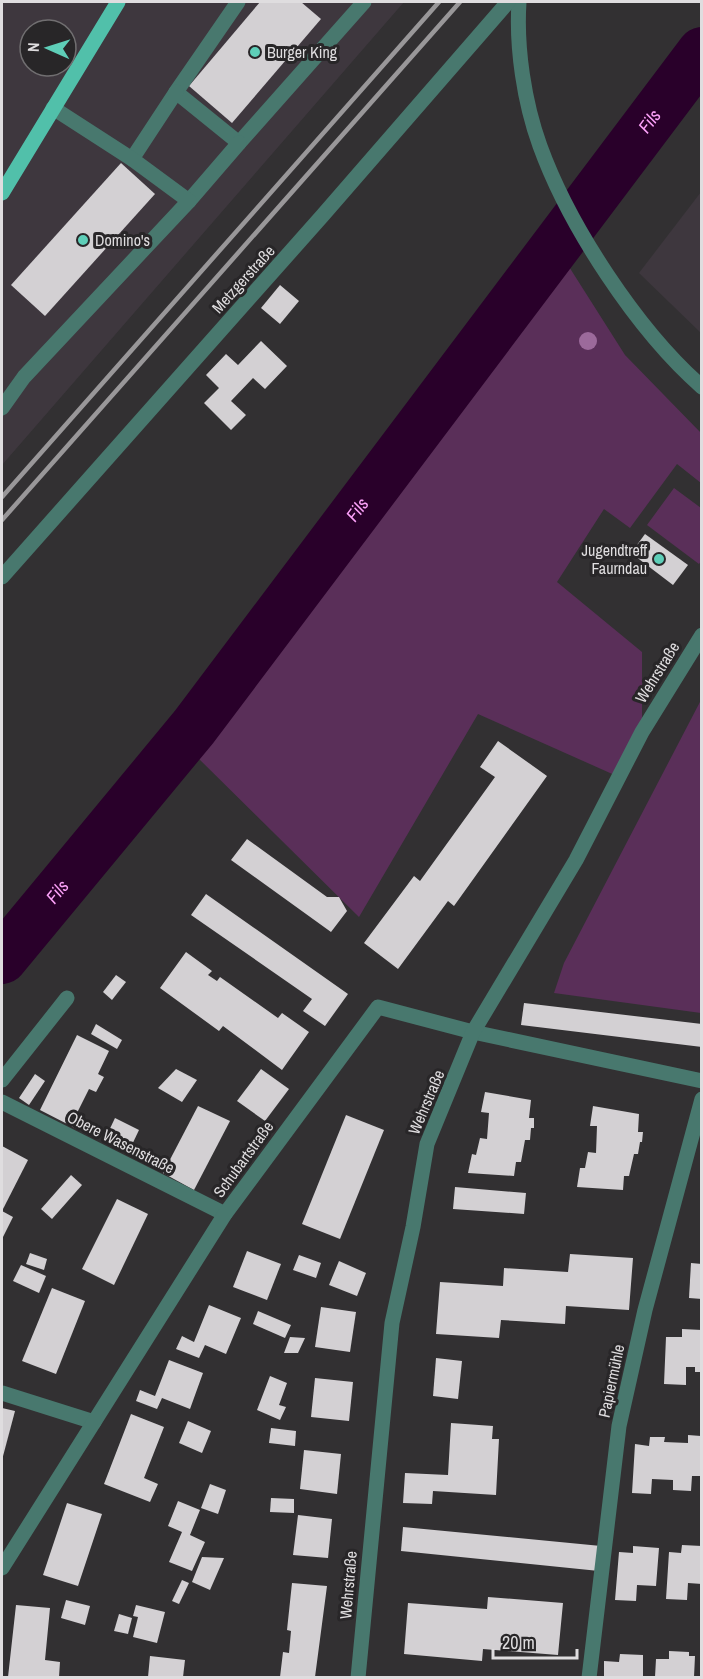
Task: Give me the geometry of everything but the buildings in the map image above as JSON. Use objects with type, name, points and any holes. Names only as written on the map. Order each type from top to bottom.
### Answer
[{"type":"main road","points":[[2,193],[6,177],[53,108],[118,2]]},
{"type":"street","points":[[132,159],[238,2]]},
{"type":"street","points":[[2,408],[24,377],[189,201],[364,2]]},
{"type":"street","name":"Metzgerstraße","points":[[2,577],[323,215],[508,2]]},
{"type":"street","points":[[519,2],[524,80],[540,145],[577,225],[632,311],[681,369],[702,387]]},
{"type":"street","points":[[176,92],[239,143]]},
{"type":"street","points":[[53,108],[132,159],[189,201]]},
{"type":"street","name":"Wehrstraße","points":[[358,1677],[392,1323],[413,1227],[427,1144],[473,1032],[576,860],[642,732],[702,635]]},
{"type":"street","points":[[2,1080],[67,998]]},
{"type":"street","name":"Schubartstraße","points":[[2,1568],[225,1214],[378,1007],[473,1032]]},
{"type":"street","points":[[473,1032],[702,1081]]},
{"type":"street","name":"Papiermühle","points":[[589,1677],[619,1426],[645,1310],[702,1099]]},
{"type":"street","name":"Obere Wasenstraße","points":[[2,1102],[225,1214]]},
{"type":"street","points":[[2,1393],[94,1422]]},
{"type":"shaded area","points":[[2,2],[404,2],[2,465]]},
{"type":"shaded area","points":[[701,192],[701,333],[639,273]]},
{"type":"shaded area","points":[[566,262],[625,355],[701,433],[701,483],[677,464],[630,528],[604,509],[557,582],[642,652],[642,732],[619,777],[478,714],[359,917],[196,756]]},
{"type":"shaded area","points":[[674,488],[701,508],[701,561],[699,564],[647,525]]},
{"type":"shaded area","points":[[701,700],[701,1013],[554,993],[564,963]]},
{"type":"waterway","name":"Fils","points":[[2,959],[194,727],[702,52]]},
{"type":"railway","points":[[2,497],[439,2]]},
{"type":"railway","points":[[2,520],[460,2]]},
{"type":"place","name":"Burger King","points":[[255,52]]},
{"type":"place","name":"Domino's","points":[[83,240]]},
{"type":"place","name":"Jugendtreff Faurndau","points":[[659,559]]}]
